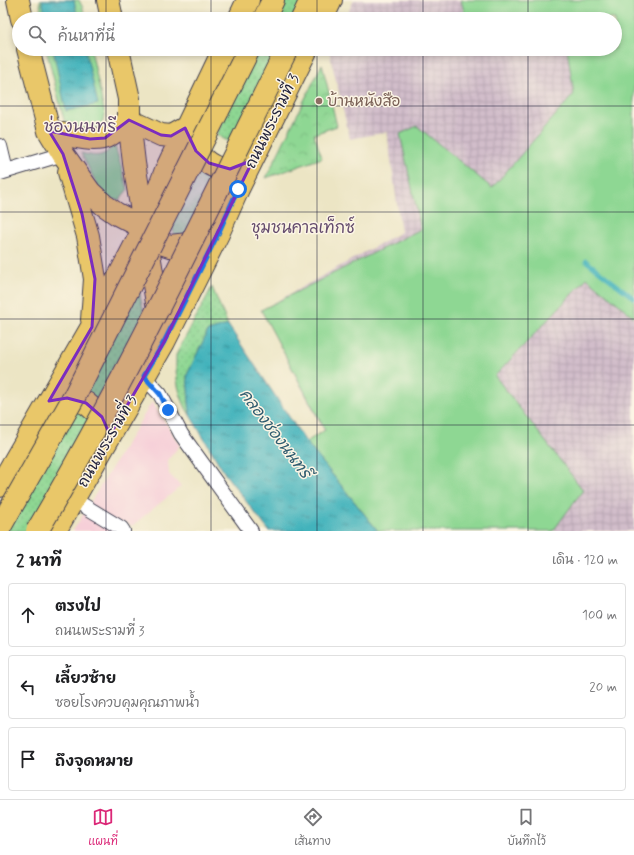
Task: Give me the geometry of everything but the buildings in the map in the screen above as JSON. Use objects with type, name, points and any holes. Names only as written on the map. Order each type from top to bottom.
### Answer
[{"type":"main road","points":[[18,0],[21,12]]},
{"type":"main road","points":[[108,0],[111,12]]},
{"type":"main road","points":[[242,12],[248,0]]},
{"type":"main road","points":[[267,12],[273,0]]},
{"type":"main road","points":[[305,12],[311,0]]},
{"type":"main road","points":[[325,12],[331,0]]},
{"type":"main road","points":[[30,56],[50,131],[63,154],[90,192],[104,205],[117,214],[144,228],[158,242],[170,246],[188,244],[208,239],[218,234]]},
{"type":"main road","points":[[120,56],[129,99],[129,120],[144,228],[164,342]]},
{"type":"main road","points":[[0,486],[101,311],[144,228],[166,170],[221,56]]},
{"type":"main road","points":[[0,527],[74,396],[246,56]]},
{"type":"main road","name":"ถนนพระรามที่ 3","points":[[37,531],[130,363],[284,56]]},
{"type":"main road","name":"ถนนพระรามที่ 3","points":[[55,531],[164,342],[304,56]]},
{"type":"main road","points":[[50,131],[90,139],[105,138],[118,130],[129,120]]},
{"type":"main road","points":[[129,120],[161,135],[171,136],[185,128]]},
{"type":"main road","points":[[185,128],[196,151],[209,163],[230,169],[253,160]]},
{"type":"main road","points":[[63,154],[82,214],[95,279],[92,327]]},
{"type":"main road","points":[[48,401],[67,398],[86,403],[102,417],[110,435]]},
{"type":"street","points":[[0,146],[3,172],[63,154]]},
{"type":"street","points":[[144,376],[160,394],[181,434],[251,531]]},
{"type":"street","points":[[73,499],[121,528],[123,531]]},
{"type":"highlighted area","points":[[129,120],[161,135],[171,136],[185,128],[196,151],[209,163],[230,169],[253,160],[164,342],[110,435],[102,417],[86,403],[67,398],[49,401],[92,327],[95,279],[82,214],[63,154],[49,131],[90,139],[105,138]]},
{"type":"shaded area","points":[[354,0],[634,0],[634,531],[378,531],[261,310],[401,232],[387,132],[350,139],[330,56],[622,56],[622,12],[348,12]]},
{"type":"shaded area","points":[[152,402],[180,445],[168,460],[169,474],[181,486],[132,526],[125,522],[119,531],[73,531]]},
{"type":"green space","points":[[40,0],[79,0],[84,12],[41,12]]},
{"type":"green space","points":[[274,0],[314,0],[308,12],[268,12]]},
{"type":"green space","points":[[461,0],[634,0],[634,317],[587,278],[495,376],[583,490],[553,531],[378,531],[306,442],[325,430],[261,310],[421,229],[400,134],[417,126],[492,188],[574,94],[568,56],[622,56],[622,12],[464,12]]},
{"type":"green space","points":[[48,56],[92,56],[105,115],[101,126],[83,132],[71,126],[64,120]]},
{"type":"green space","points":[[247,56],[286,56],[240,148],[217,135]]},
{"type":"green space","points":[[322,64],[337,126],[314,134],[322,158],[266,178]]},
{"type":"green space","points":[[114,143],[128,189],[119,200],[108,199],[98,187],[81,153],[96,156],[104,154]]},
{"type":"green space","points":[[189,170],[221,184],[189,252],[176,239],[168,216]]},
{"type":"green space","points":[[137,282],[148,330],[108,414],[80,392]]},
{"type":"green space","points":[[212,287],[228,325],[208,331],[187,375],[190,415],[180,394],[178,386],[176,355]]},
{"type":"green space","points":[[67,409],[90,415],[39,531],[0,531]]},
{"type":"water","points":[[42,0],[74,0],[77,12],[45,12]]},
{"type":"water","points":[[54,56],[87,56],[98,104],[66,111]]},
{"type":"water","name":"คลองช่องนนทรี","points":[[228,325],[306,442],[378,531],[269,531],[225,474],[190,415],[187,375],[208,331]]},
{"type":"waterway","points":[[586,261],[634,298]]},
{"type":"place","name":"บ้านหนังสือ","points":[[319,101]]},
{"type":"district","name":"ช่องนนทรี","points":[[80,126]]},
{"type":"district","name":"ชุมชนคาลเท็กซ์","points":[[303,227]]},
{"type":"route","points":[[168,410],[160,394],[144,376],[164,342],[188,291],[218,234],[238,189]]}]
